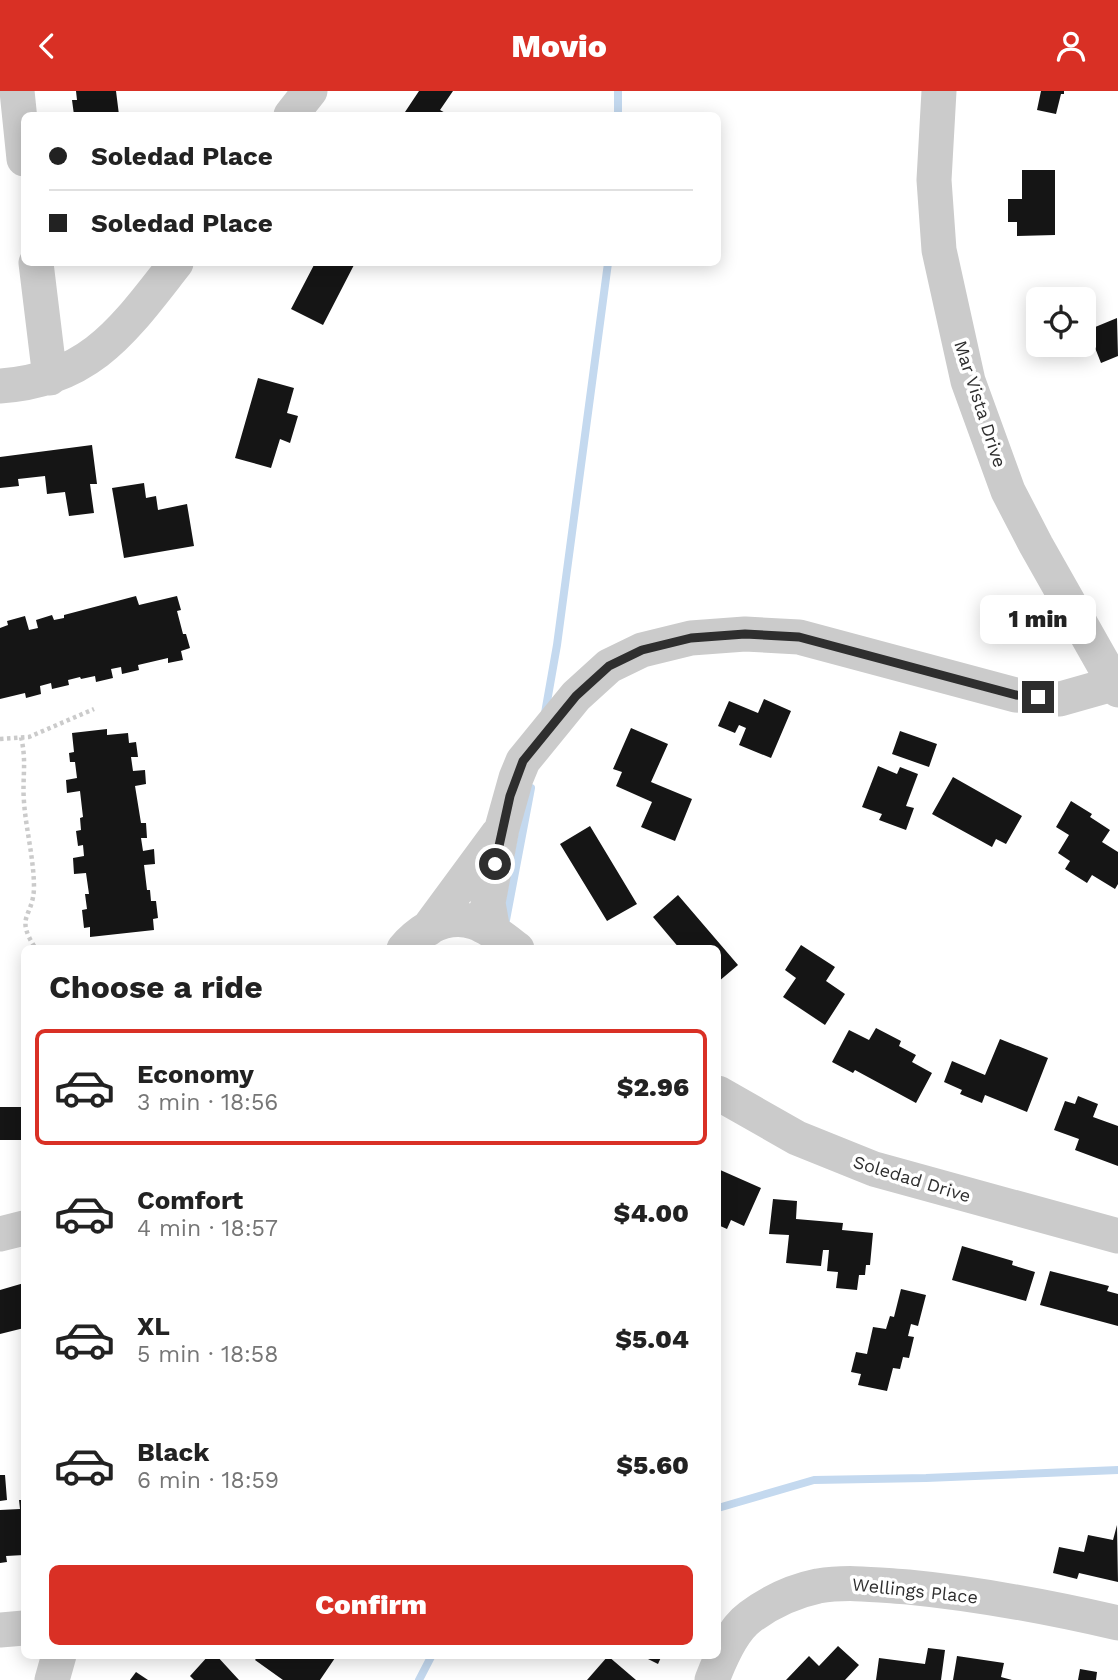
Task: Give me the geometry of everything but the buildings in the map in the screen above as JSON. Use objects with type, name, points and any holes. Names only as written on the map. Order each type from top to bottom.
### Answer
[{"type":"street","points":[[16,91],[21,134]]},
{"type":"street","points":[[293,112],[310,91]]},
{"type":"street","name":"Mar Vista Drive","points":[[939,91],[934,180],[939,250],[968,381],[1008,491],[1116,687]]},
{"type":"street","points":[[37,266],[50,379]]},
{"type":"street","points":[[0,386],[50,379],[73,369],[98,352],[131,321],[174,266]]},
{"type":"street","points":[[505,940],[488,903],[502,828],[523,761],[576,696],[609,666],[642,650],[691,638],[745,634],[799,637],[1016,695],[1060,699],[1116,687]]},
{"type":"street","points":[[416,939],[502,828]]},
{"type":"street","points":[[416,939],[442,921],[461,919],[478,923],[505,940]]},
{"type":"street","name":"Soledad Drive","points":[[721,1095],[797,1138],[874,1170],[1118,1236]]},
{"type":"street","points":[[0,1234],[21,1228]]},
{"type":"street","name":"Wellings Place","points":[[712,1680],[728,1644],[747,1618],[793,1593],[818,1587],[855,1583],[937,1590],[1060,1609],[1118,1623]]},
{"type":"street","points":[[0,1630],[21,1628]]},
{"type":"street","points":[[52,1680],[58,1659]]},
{"type":"path","points":[[0,739],[29,737],[94,709]]},
{"type":"path","points":[[21,737],[26,757],[24,800],[34,890],[24,921],[27,936],[33,945]]},
{"type":"waterway","points":[[618,91],[618,112]]},
{"type":"waterway","points":[[545,713],[557,645],[608,266]]},
{"type":"waterway","points":[[506,920],[531,788]]},
{"type":"waterway","points":[[721,1507],[814,1480],[1118,1470]]},
{"type":"waterway","points":[[419,1680],[430,1659]]},
{"type":"route","points":[[495,864],[510,796],[523,761],[576,696],[609,666],[642,650],[691,638],[745,634],[799,637],[1016,695],[1038,697]]}]
